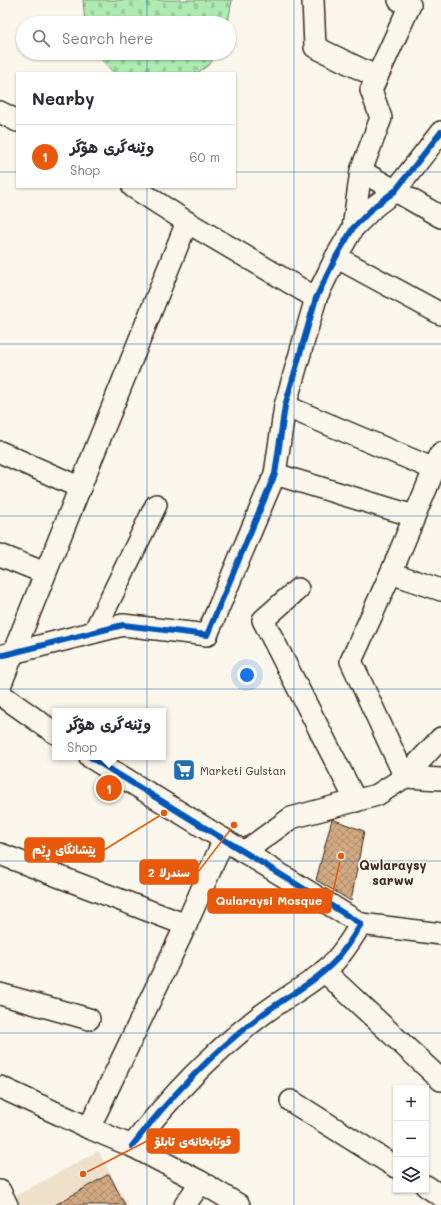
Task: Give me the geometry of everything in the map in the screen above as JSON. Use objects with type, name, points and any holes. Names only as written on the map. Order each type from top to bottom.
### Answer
[{"type":"street","points":[[313,0],[315,46],[377,77]]},
{"type":"street","points":[[353,228],[361,171],[381,118],[371,90],[410,5],[399,0]]},
{"type":"street","points":[[0,112],[16,120]]},
{"type":"street","points":[[7,654],[123,625],[207,635],[275,474],[285,406],[316,298],[336,257],[353,228],[375,206],[395,191],[441,132]]},
{"type":"street","points":[[361,171],[441,217]]},
{"type":"street","points":[[135,188],[187,222],[316,298]]},
{"type":"street","points":[[0,686],[7,654],[45,573],[81,488],[187,222]]},
{"type":"street","points":[[336,257],[441,314]]},
{"type":"street","points":[[285,406],[437,461],[433,491],[414,516],[391,573],[351,661],[405,776]]},
{"type":"street","points":[[0,452],[81,488]]},
{"type":"street","points":[[275,474],[414,516]]},
{"type":"street","points":[[94,632],[156,505]]},
{"type":"street","points":[[0,555],[45,573]]},
{"type":"street","points":[[391,573],[441,590]]},
{"type":"street","points":[[298,589],[262,620],[356,801]]},
{"type":"street","points":[[0,694],[52,732]]},
{"type":"street","points":[[244,852],[291,818],[377,795],[405,776],[441,738]]},
{"type":"street","points":[[95,760],[361,924],[441,934]]},
{"type":"street","points":[[405,776],[441,779]]},
{"type":"street","points":[[88,1128],[186,925],[224,839]]},
{"type":"street","points":[[0,854],[186,925]]},
{"type":"street","points":[[132,1146],[166,1102],[210,1059],[259,1017],[324,971],[346,948],[361,924]]},
{"type":"street","points":[[324,971],[441,1080]]},
{"type":"street","points":[[0,994],[89,1019]]},
{"type":"street","points":[[0,1087],[88,1128],[132,1146],[201,1182],[239,1205]]},
{"type":"street","points":[[291,1101],[393,1166]]},
{"type":"street","points":[[185,1205],[201,1182]]},
{"type":"street","points":[[429,1188],[441,1196]]},
{"type":"street","points":[[0,1192],[7,1205]]},
{"type":"shaded area","points":[[98,1151],[128,1205],[16,1205],[12,1198]]},
{"type":"green space","points":[[83,0],[232,0],[229,16],[84,16]]},
{"type":"green space","points":[[102,60],[212,60],[210,64],[198,72],[113,72]]},
{"type":"building","points":[[332,819],[364,831],[351,901],[316,880]]},
{"type":"building","points":[[109,1174],[125,1205],[55,1205]]},
{"type":"cycle path","points":[[0,656],[123,625],[207,635],[275,474],[285,406],[316,298],[336,257],[353,228],[375,206],[395,191],[441,132]]},
{"type":"cycle path","points":[[95,760],[361,924],[346,948],[335,961],[308,984],[268,1010],[241,1031],[207,1061],[191,1077],[132,1146]]},
{"type":"place","name":"Marketi Gulstan","points":[[184,770]]},
{"type":"place","name":"وێنەگری هۆگر","points":[[109,788]]},
{"type":"place","name":"پێشانگای ڕێم","points":[[164,813]]},
{"type":"place","name":"سندرلا 2","points":[[234,825]]},
{"type":"place","name":"Qularaysi Mosque","points":[[341,856]]},
{"type":"place","name":"قوتابخانەی تابلۆ","points":[[83,1174]]},
{"type":"district","name":"Qwlaraysy sarww","points":[[393,872]]}]
